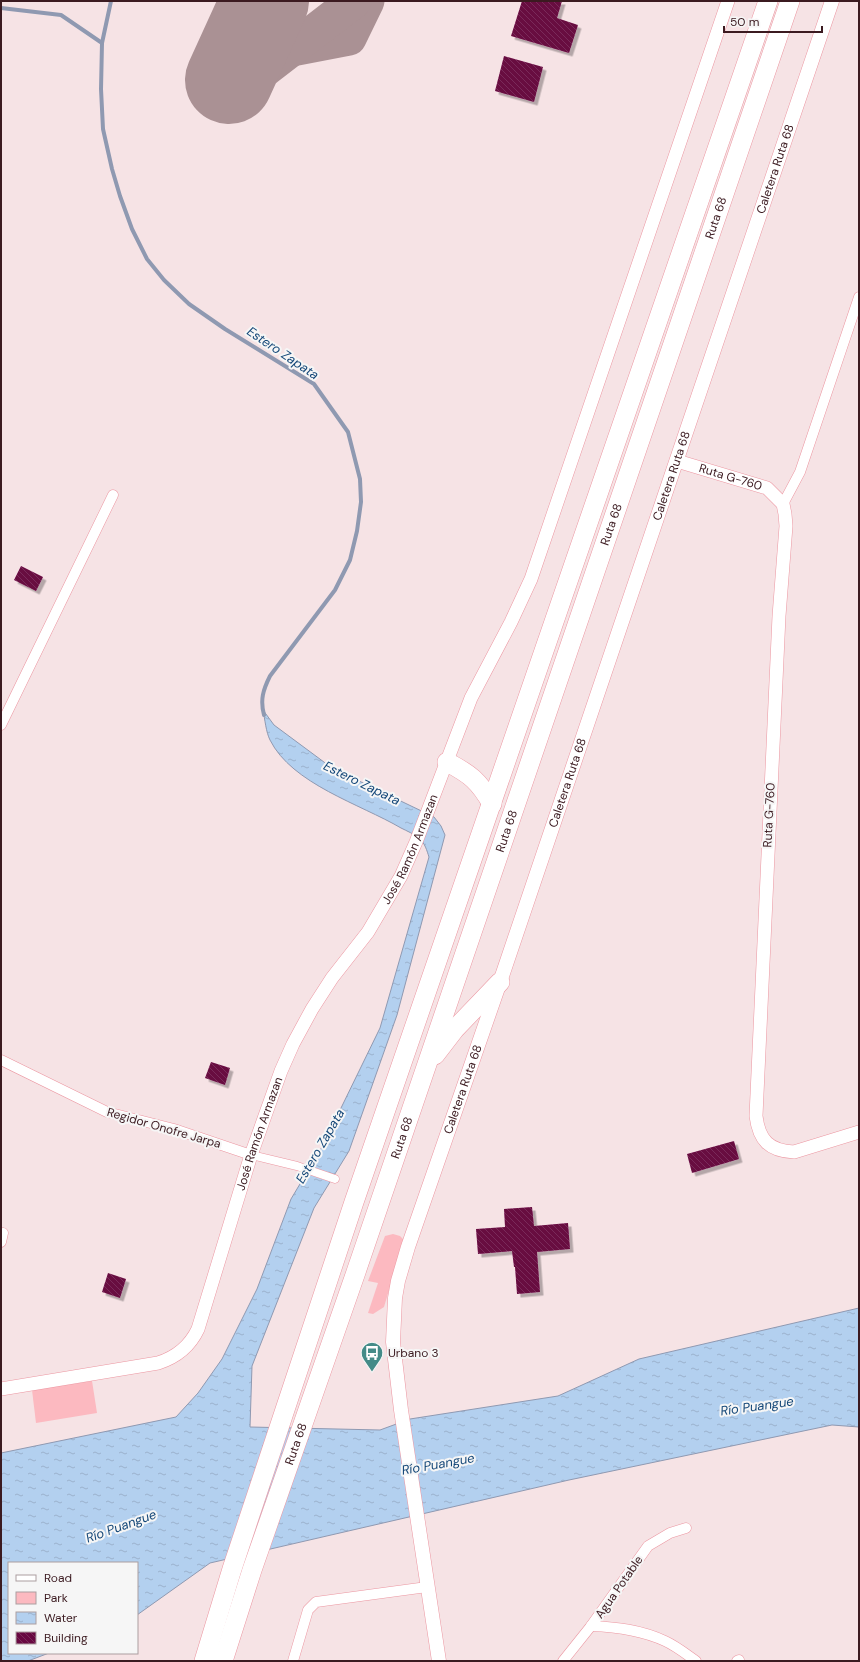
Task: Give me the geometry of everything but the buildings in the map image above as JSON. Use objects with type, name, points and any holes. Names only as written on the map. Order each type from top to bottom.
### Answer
[{"type":"highway","name":"Ruta 68","points":[[204,1661],[232,1569],[354,1202],[768,1]]},
{"type":"highway","name":"Ruta 68","points":[[223,1661],[252,1570],[790,1]]},
{"type":"highway","points":[[447,762],[474,778],[492,804]]},
{"type":"highway","points":[[423,1072],[455,1029],[500,982]]},
{"type":"main road","name":"Caletera Ruta 68","points":[[438,1661],[401,1410],[393,1327],[398,1281],[832,1]]},
{"type":"street","points":[[447,762],[471,698],[521,601],[539,556],[728,1]]},
{"type":"street","points":[[783,504],[800,472],[859,298]]},
{"type":"street","name":"Ruta G-760","points":[[677,461],[767,488],[783,504],[785,514],[786,526],[776,668],[756,1108],[758,1129],[768,1145],[785,1152],[794,1152],[859,1132]]},
{"type":"street","points":[[1,725],[113,495]]},
{"type":"street","name":"José Ramón Armazan","points":[[1,1389],[158,1363],[167,1360],[184,1349],[192,1340],[198,1328],[251,1155],[281,1071],[293,1044],[312,1009],[332,978],[368,932],[389,899],[416,842],[447,762]]},
{"type":"street","name":"Regidor Onofre Jarpa","points":[[1,1060],[108,1112],[174,1129],[251,1155],[297,1166],[335,1179]]},
{"type":"street","name":"Agua Potable","points":[[563,1661],[591,1626],[648,1546],[670,1533],[686,1528]]},
{"type":"street","points":[[293,1661],[308,1610],[316,1602],[426,1582]]},
{"type":"street","points":[[591,1626],[616,1627],[635,1630],[666,1641],[696,1661]]},
{"type":"green space","points":[[393,1234],[400,1236],[404,1240],[384,1307],[373,1314],[368,1313],[378,1283],[368,1281],[385,1236]]},
{"type":"green space","points":[[92,1381],[97,1413],[36,1423],[32,1390]]},
{"type":"water","name":"Río Puangue","points":[[263,710],[274,725],[332,768],[434,817],[441,826],[445,835],[397,1015],[349,1151],[314,1208],[252,1366],[250,1427],[380,1430],[410,1419],[558,1396],[639,1359],[859,1308],[859,1427],[832,1425],[569,1480],[210,1563],[138,1614],[138,1562],[8,1562],[8,1654],[46,1654],[28,1661],[1,1661],[1,1453],[176,1417],[198,1393],[222,1359],[257,1289],[291,1199],[322,1147],[380,1028],[429,857],[421,840],[417,837],[385,819],[328,792],[294,769],[280,755],[270,740]]},
{"type":"waterway","name":"Estero Zapata","points":[[111,1],[102,43],[101,89],[103,129],[120,196],[132,229],[147,259],[164,280],[189,304],[225,329],[314,384],[348,432],[360,479],[361,502],[357,531],[350,560],[335,590],[270,676],[263,695],[262,705],[264,715]]},
{"type":"waterway","points":[[1,8],[61,15],[102,43]]},
{"type":"taxiway","points":[[229,80],[239,82],[250,78],[267,68],[354,1]]},
{"type":"taxiway","points":[[297,48],[349,38],[367,1]]},
{"type":"runway","points":[[229,80],[265,1]]},
{"type":"place","name":"Urbano 3","points":[[372,1372]]}]
